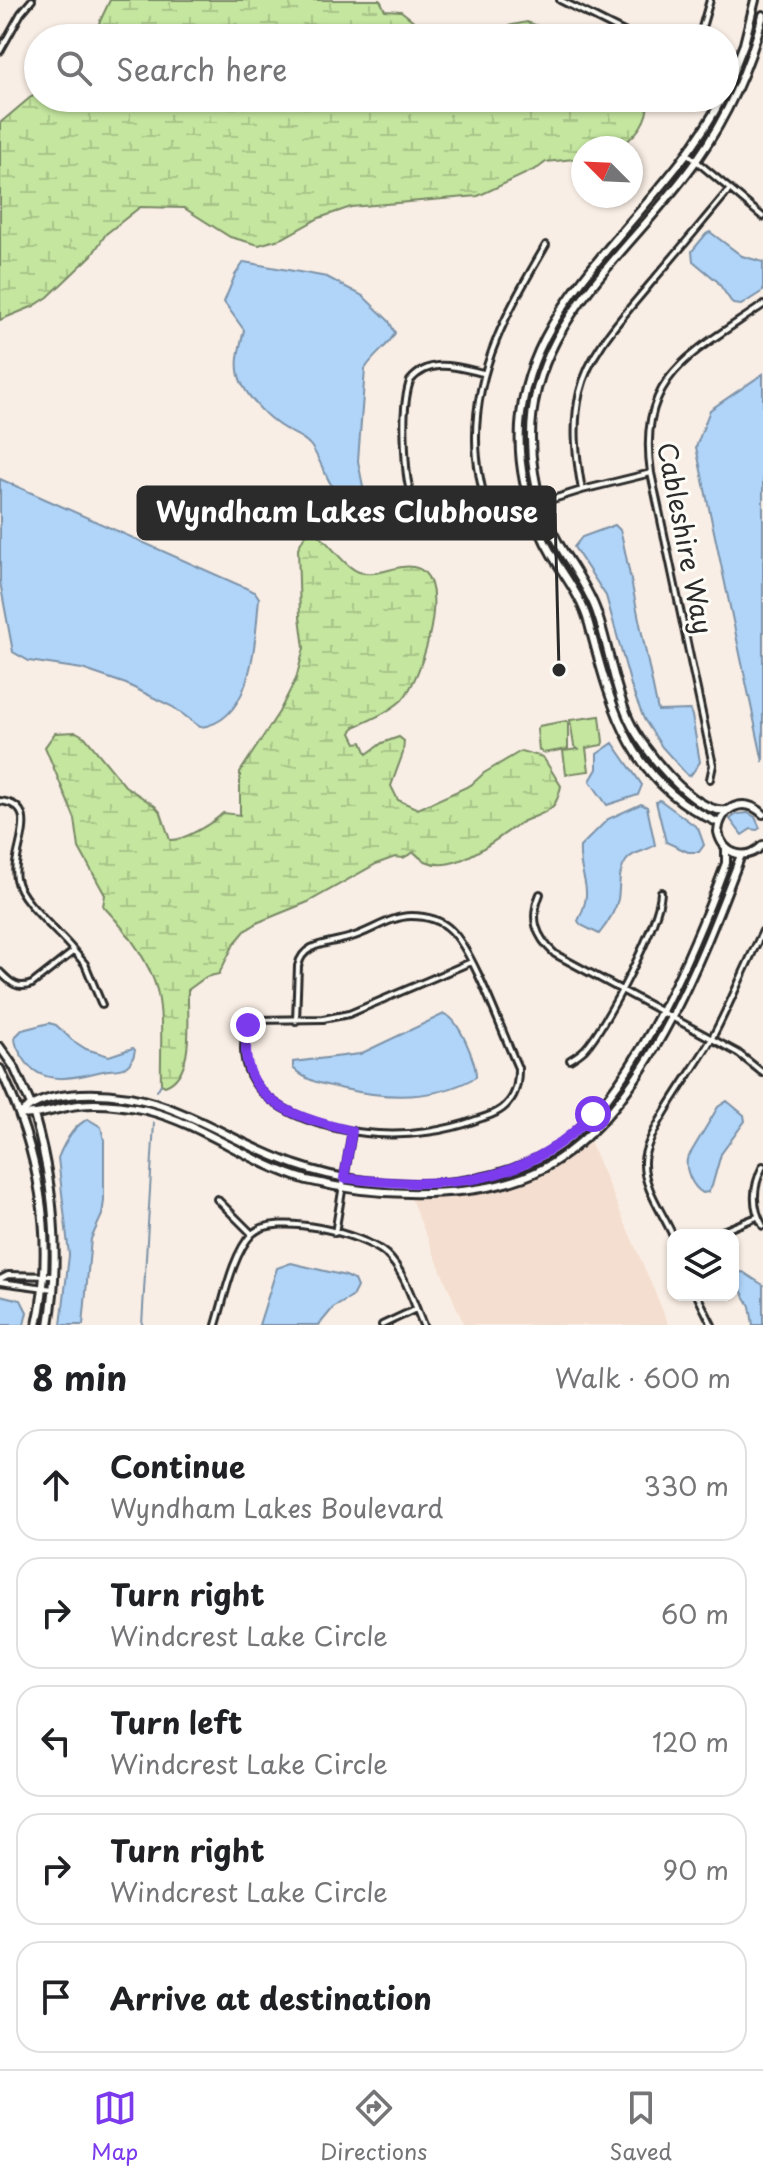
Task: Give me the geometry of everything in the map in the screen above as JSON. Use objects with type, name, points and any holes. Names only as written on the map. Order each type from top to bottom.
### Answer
[{"type":"street","points":[[0,51],[21,13],[32,0]]},
{"type":"street","points":[[560,0],[608,24]]},
{"type":"street","points":[[703,24],[710,0]]},
{"type":"street","points":[[739,56],[755,0]]},
{"type":"street","points":[[739,87],[763,13],[753,8]]},
{"type":"street","points":[[714,112],[688,154],[571,294],[549,327],[537,351],[523,396],[520,420],[521,462],[530,506],[544,540],[570,580],[586,615],[611,703],[628,742],[659,782],[687,805],[719,823]]},
{"type":"street","points":[[727,112],[696,161],[576,305],[546,356],[531,422],[532,460],[541,503],[553,534],[592,601],[622,701],[638,737],[666,773],[707,805],[719,811],[747,805],[763,814]]},
{"type":"street","points":[[688,154],[763,217]]},
{"type":"street","points":[[582,490],[575,425],[580,391],[591,362],[613,329],[730,189]]},
{"type":"street","points":[[489,519],[476,441],[483,373],[511,304],[546,245]]},
{"type":"street","name":"Cableshire Way","points":[[710,779],[713,765],[651,473],[649,424],[665,382],[690,355],[763,305]]},
{"type":"street","points":[[483,373],[452,365],[427,367],[410,381],[404,424],[407,483],[419,511],[432,522],[463,527],[582,490],[651,473]]},
{"type":"street","points":[[611,703],[622,701]]},
{"type":"street","points":[[0,801],[17,806],[22,812],[24,825],[15,870],[21,893],[85,964],[102,1005]]},
{"type":"street","points":[[20,1114],[30,1104],[69,1095],[114,1093],[178,1109],[279,1159],[344,1178],[384,1182],[447,1182],[504,1173],[549,1153],[574,1134],[624,1075],[661,1011],[713,900],[726,863],[726,848],[718,833],[719,823],[727,810]]},
{"type":"street","points":[[726,848],[741,855],[754,853],[763,845]]},
{"type":"street","points":[[20,1114],[35,1116],[70,1106],[106,1104],[145,1110],[302,1178],[342,1188],[386,1194],[449,1193],[506,1184],[555,1161],[590,1133],[622,1096],[671,1016],[702,954],[741,855]]},
{"type":"street","points":[[570,1060],[585,1049],[593,1038],[621,989],[660,907],[661,892]]},
{"type":"street","points":[[540,894],[533,917],[536,930],[555,954],[712,1038],[763,1073]]},
{"type":"street","points":[[296,1021],[300,958],[306,950],[358,936],[408,915],[440,921],[464,945],[518,1068],[518,1082],[507,1105],[498,1112],[467,1124],[402,1134],[352,1131],[311,1121],[280,1108],[262,1092],[246,1063],[246,1033],[248,1025],[256,1020],[296,1021],[349,1014],[471,962]]},
{"type":"street","points":[[670,1229],[647,1183],[645,1155],[653,1131],[712,1038],[763,931]]},
{"type":"street","points":[[0,972],[16,986],[24,987],[74,951]]},
{"type":"street","points":[[0,1047],[14,1067],[35,1116],[48,1168],[55,1225],[55,1289],[49,1325]]},
{"type":"street","points":[[0,1069],[31,1146],[41,1198],[43,1277],[37,1325]]},
{"type":"street","points":[[335,1233],[352,1131]]},
{"type":"street","points":[[549,1153],[555,1161]]},
{"type":"street","points":[[763,1166],[753,1197],[757,1217],[763,1226]]},
{"type":"street","points":[[447,1182],[449,1193]]},
{"type":"street","points":[[217,1199],[252,1234]]},
{"type":"street","points":[[728,1229],[757,1217]]},
{"type":"street","points":[[216,1325],[237,1259],[252,1234],[270,1224],[281,1223],[358,1237],[387,1255],[398,1270],[423,1325]]},
{"type":"street","points":[[0,1281],[8,1275],[55,1276]]},
{"type":"street","points":[[0,1281],[55,1289]]},
{"type":"street","points":[[700,1301],[712,1325]]},
{"type":"street","points":[[382,1325],[416,1309]]},
{"type":"shaded area","points":[[590,1142],[669,1325],[464,1325],[411,1199],[448,1199],[515,1186],[552,1170]]},
{"type":"green space","points":[[110,0],[380,0],[385,10],[401,11],[417,24],[99,24]]},
{"type":"green space","points":[[24,103],[24,112],[646,112],[641,127],[633,136],[571,136],[571,159],[546,162],[478,196],[351,207],[319,218],[283,238],[259,245],[230,237],[184,208],[140,207],[106,234],[92,255],[48,297],[0,320],[0,123]]},
{"type":"green space","points":[[314,531],[347,565],[359,572],[418,568],[431,584],[432,618],[417,675],[402,700],[354,727],[351,733],[356,743],[362,742],[367,754],[382,743],[399,737],[404,741],[391,786],[398,800],[418,809],[471,785],[484,773],[521,751],[543,757],[561,786],[555,804],[547,811],[521,823],[466,858],[438,864],[425,861],[414,852],[403,858],[395,857],[245,931],[234,944],[219,974],[206,977],[188,990],[186,1058],[175,1080],[165,1086],[161,1084],[160,1013],[153,978],[135,945],[103,906],[105,895],[79,848],[75,819],[45,747],[55,733],[76,732],[85,737],[125,786],[161,813],[170,840],[198,831],[223,813],[240,815],[240,772],[279,712],[296,679],[304,648],[298,548],[305,535]]},
{"type":"green space","points":[[600,716],[603,742],[602,745],[586,748],[589,771],[566,774],[563,751],[578,749],[574,746],[570,720]]},
{"type":"green space","points":[[566,721],[568,749],[543,753],[539,750],[539,726]]},
{"type":"water","points":[[710,232],[742,256],[763,262],[763,291],[741,305],[733,304],[717,281],[693,261],[692,251]]},
{"type":"water","points":[[244,262],[327,277],[363,296],[389,321],[395,333],[365,369],[358,461],[366,509],[361,513],[344,505],[308,443],[266,415],[242,384],[238,363],[244,330],[224,302]]},
{"type":"water","points":[[763,374],[763,762],[696,447],[710,410]]},
{"type":"water","points":[[0,479],[255,592],[259,598],[253,655],[241,695],[231,710],[218,722],[200,727],[173,707],[126,684],[82,669],[29,661],[13,652],[0,582]]},
{"type":"water","points":[[615,525],[622,537],[658,711],[690,710],[692,716],[700,762],[688,776],[662,747],[644,719],[632,689],[606,596],[574,547],[582,537]]},
{"type":"water","points":[[613,743],[642,785],[638,795],[607,805],[590,781],[597,769],[597,754]]},
{"type":"water","points":[[660,800],[698,828],[704,845],[699,852],[688,852],[666,842],[656,802]]},
{"type":"water","points":[[641,804],[647,807],[655,845],[632,855],[623,865],[615,909],[599,934],[578,921],[586,899],[580,847],[608,819]]},
{"type":"water","points":[[748,813],[755,817],[760,828],[742,835],[730,819],[737,814]]},
{"type":"water","points":[[444,1014],[461,1032],[475,1070],[476,1077],[461,1085],[428,1094],[378,1095],[317,1082],[293,1068],[293,1062],[360,1054]]},
{"type":"water","points":[[49,1023],[86,1049],[109,1056],[133,1048],[132,1059],[121,1069],[81,1076],[59,1078],[40,1074],[24,1059],[15,1037],[22,1030]]},
{"type":"water","points":[[727,1101],[744,1115],[745,1121],[721,1154],[712,1186],[703,1193],[690,1178],[687,1159],[718,1107]]},
{"type":"water","points":[[88,1119],[101,1127],[104,1140],[104,1201],[102,1215],[91,1239],[83,1325],[61,1325],[69,1255],[58,1158],[73,1130]]},
{"type":"water","points":[[291,1263],[346,1276],[354,1280],[357,1287],[352,1297],[333,1308],[319,1325],[259,1325],[277,1268]]},
{"type":"water","points":[[739,1273],[763,1285],[763,1325],[753,1325],[750,1306],[739,1287]]},
{"type":"water","points":[[0,1295],[21,1300],[27,1312],[24,1325],[0,1325]]},
{"type":"waterway","points":[[157,1091],[161,1084]]},
{"type":"waterway","points":[[142,1325],[154,1123]]},
{"type":"place","name":"Wyndham Lakes Clubhouse","points":[[559,670]]},
{"type":"route","points":[[248,1025],[246,1063],[262,1092],[280,1108],[311,1121],[352,1131],[344,1178],[423,1183],[504,1173],[549,1153],[593,1114]]}]
